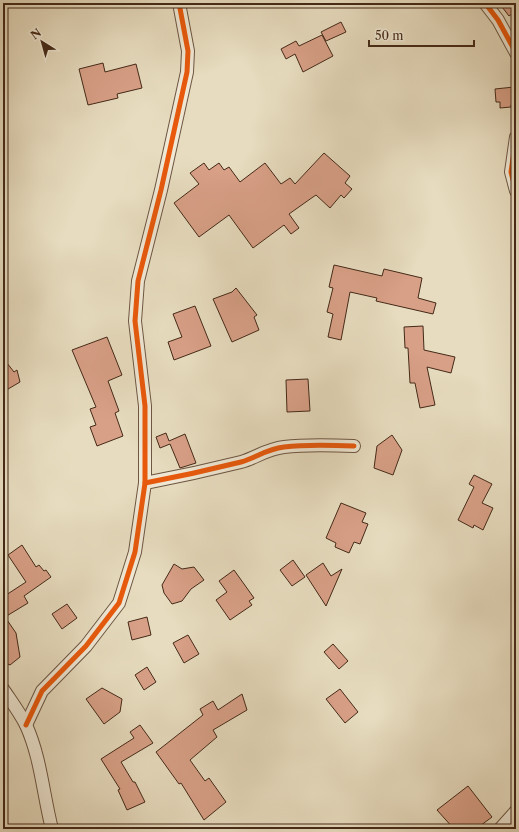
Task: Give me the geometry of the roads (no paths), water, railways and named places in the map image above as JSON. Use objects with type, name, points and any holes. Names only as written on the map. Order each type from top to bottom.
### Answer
[{"type":"street","points":[[26,725],[42,691],[86,646],[119,603],[135,552],[145,483],[145,406],[135,321],[138,281],[161,190],[186,72],[188,51],[179,3]]},
{"type":"street","points":[[484,3],[498,20],[516,53]]},
{"type":"street","points":[[516,137],[511,172],[516,191]]},
{"type":"street","points":[[145,483],[195,474],[216,467],[242,462],[264,451],[283,447],[308,445],[354,446]]},
{"type":"street","points":[[3,689],[26,725],[41,768],[46,803],[52,829]]},
{"type":"street","points":[[500,829],[516,811]]}]
